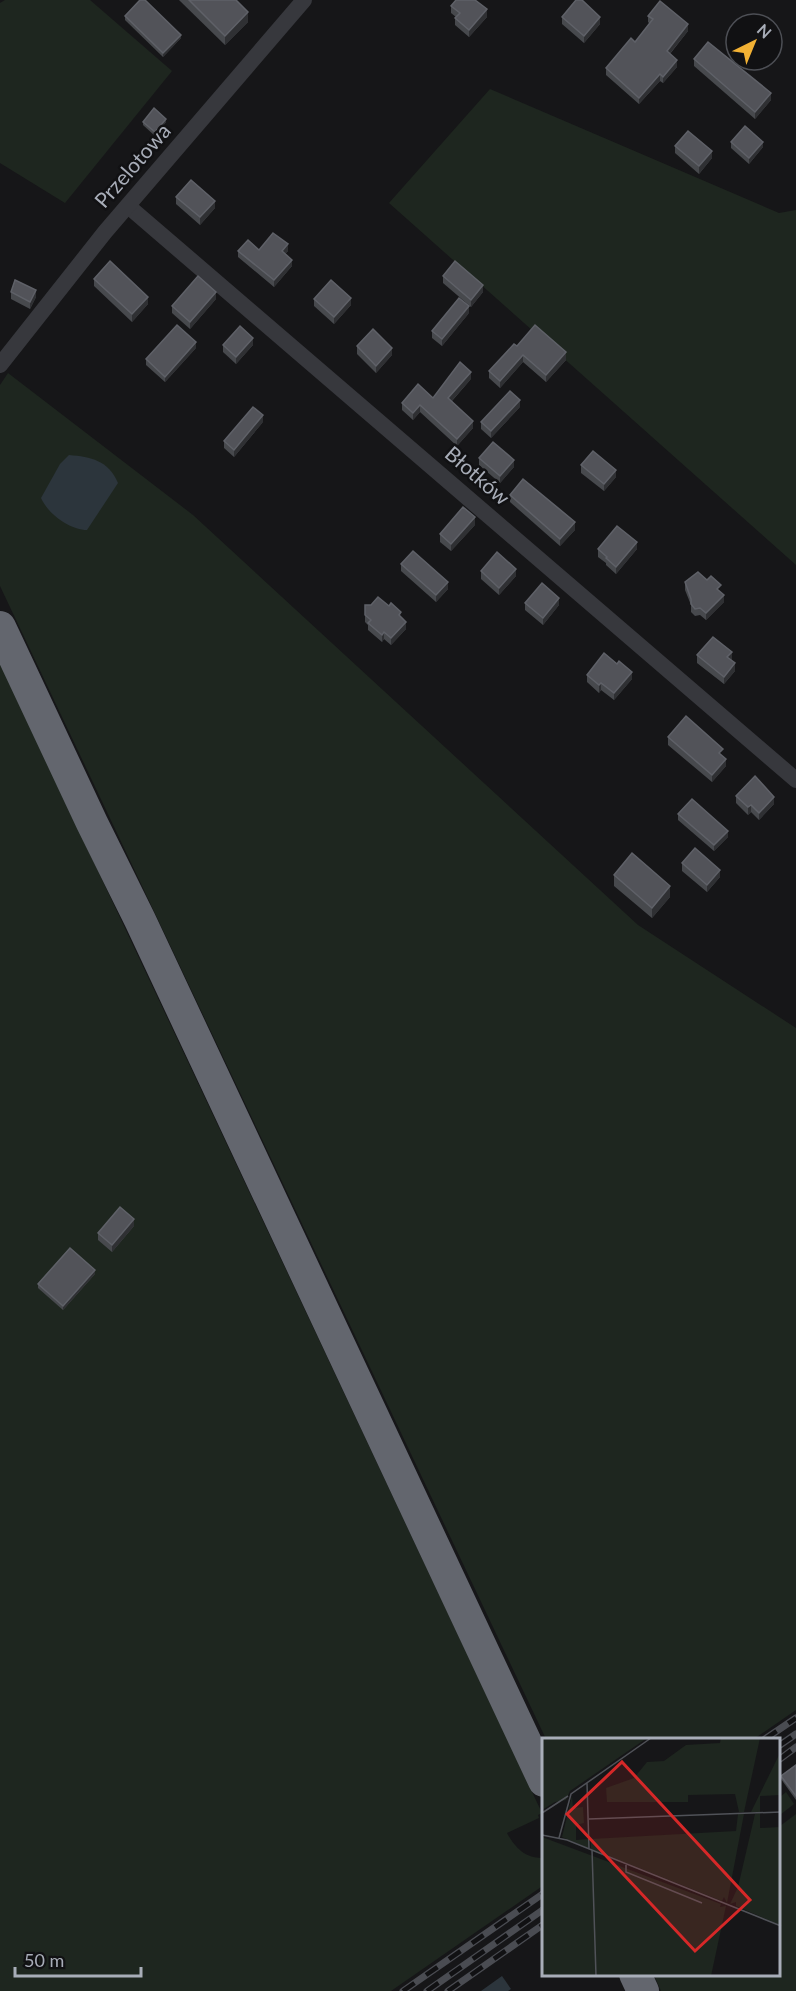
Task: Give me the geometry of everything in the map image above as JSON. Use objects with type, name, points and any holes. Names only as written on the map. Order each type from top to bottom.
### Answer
[{"type":"highway","points":[[0,627],[542,1777]]},
{"type":"highway","points":[[636,1976],[643,1991]]},
{"type":"street","name":"Przelotowa","points":[[0,365],[105,232],[304,0]]},
{"type":"street","name":"Błotków","points":[[128,206],[796,780]]},
{"type":"shaded area","points":[[5,0],[90,0],[172,71],[65,203],[0,163],[0,3]]},
{"type":"shaded area","points":[[490,89],[779,213],[796,210],[796,565],[389,203]]},
{"type":"shaded area","points":[[8,373],[193,515],[638,925],[796,1028],[796,1710],[755,1738],[546,1738],[0,586],[0,385]]},
{"type":"shaded area","points":[[69,455],[98,461],[109,469],[118,483],[87,530],[60,520],[41,498],[60,464]]},
{"type":"shaded area","points":[[0,663],[542,1813],[538,1815],[539,1818],[507,1833],[522,1852],[532,1857],[542,1858],[542,1886],[391,1991],[0,1991]]},
{"type":"shaded area","points":[[786,1792],[794,1804],[781,1814],[781,1796]]},
{"type":"shaded area","points":[[796,1814],[796,1991],[661,1991],[654,1976],[781,1976],[781,1825]]},
{"type":"shaded area","points":[[502,1976],[511,1989],[481,1991]]},
{"type":"building","points":[[140,0],[145,0],[181,35],[163,53],[125,16]]},
{"type":"building","points":[[189,0],[236,0],[248,12],[225,36]]},
{"type":"building","points":[[456,0],[475,0],[487,9],[469,30],[455,18],[460,13],[451,6]]},
{"type":"building","points":[[576,0],[582,0],[600,17],[584,36],[562,17]]},
{"type":"building","points":[[660,1],[688,24],[667,51],[677,60],[663,77],[660,74],[639,98],[606,68],[631,38],[635,42],[653,19],[648,16]]},
{"type":"building","points":[[708,42],[724,55],[724,72],[745,72],[771,93],[755,112],[694,59]]},
{"type":"building","points":[[154,108],[166,119],[155,132],[143,122]]},
{"type":"building","points":[[745,126],[763,142],[749,158],[731,142]]},
{"type":"building","points":[[688,131],[712,151],[699,166],[675,146]]},
{"type":"building","points":[[191,180],[215,201],[200,217],[176,197]]},
{"type":"building","points":[[273,233],[288,244],[282,251],[292,260],[274,280],[238,251],[248,240],[259,250]]},
{"type":"building","points":[[110,261],[148,297],[132,314],[94,279]]},
{"type":"building","points":[[455,261],[483,285],[471,300],[443,276]]},
{"type":"building","points":[[198,276],[216,292],[190,322],[172,306]]},
{"type":"building","points":[[15,280],[36,290],[30,302],[11,292]]},
{"type":"building","points":[[331,280],[351,298],[334,317],[314,299]]},
{"type":"building","points":[[459,298],[469,306],[442,339],[432,331]]},
{"type":"building","points":[[177,325],[196,342],[165,377],[146,359]]},
{"type":"building","points":[[535,325],[566,352],[546,375],[523,355],[500,381],[489,371],[514,344],[517,346]]},
{"type":"building","points":[[240,326],[253,338],[236,357],[223,345]]},
{"type":"building","points":[[373,329],[392,348],[376,366],[357,346]]},
{"type":"building","points":[[460,362],[471,372],[448,398],[473,421],[457,439],[420,405],[413,413],[402,403],[418,384],[433,398]]},
{"type":"building","points":[[510,391],[520,400],[491,431],[481,422]]},
{"type":"building","points":[[253,407],[263,415],[234,450],[224,441]]},
{"type":"building","points":[[493,442],[514,460],[500,476],[479,458]]},
{"type":"building","points":[[593,451],[616,470],[604,484],[581,465]]},
{"type":"building","points":[[523,479],[575,522],[560,539],[510,495]]},
{"type":"building","points":[[463,507],[475,517],[451,544],[440,534]]},
{"type":"building","points":[[617,526],[637,542],[616,567],[598,549]]},
{"type":"building","points":[[413,551],[448,582],[436,595],[401,564]]},
{"type":"building","points":[[497,552],[516,569],[499,588],[481,571]]},
{"type":"building","points":[[698,572],[707,580],[711,576],[721,585],[717,589],[724,595],[706,613],[700,608],[695,609],[691,604],[685,582]]},
{"type":"building","points":[[542,583],[559,598],[543,618],[525,603]]},
{"type":"building","points":[[378,597],[389,606],[391,603],[401,612],[399,615],[406,622],[391,638],[384,632],[382,635],[368,623],[371,620],[365,615],[365,605],[371,605]]},
{"type":"building","points":[[713,637],[732,652],[727,657],[735,663],[724,677],[697,655]]},
{"type":"building","points":[[604,653],[617,664],[619,661],[632,672],[614,693],[587,675]]},
{"type":"building","points":[[686,716],[723,749],[719,753],[726,759],[712,775],[668,737]]},
{"type":"building","points":[[755,776],[774,797],[759,813],[736,796]]},
{"type":"building","points":[[692,799],[728,831],[714,845],[678,814]]},
{"type":"building","points":[[695,848],[720,870],[707,885],[682,863]]},
{"type":"building","points":[[632,853],[670,886],[652,908],[614,875]]},
{"type":"building","points":[[120,1207],[134,1219],[112,1245],[98,1233]]},
{"type":"building","points":[[70,1248],[95,1270],[63,1306],[38,1284]]},
{"type":"building","points":[[796,1765],[796,1796],[781,1776]]},
{"type":"railway","points":[[766,1738],[796,1718]]},
{"type":"railway","points":[[781,1744],[796,1734]]},
{"type":"railway","points":[[781,1758],[796,1747]]},
{"type":"railway","points":[[403,1991],[542,1894]]},
{"type":"railway","points":[[427,1991],[542,1910]]},
{"type":"railway","points":[[448,1991],[542,1925]]}]
